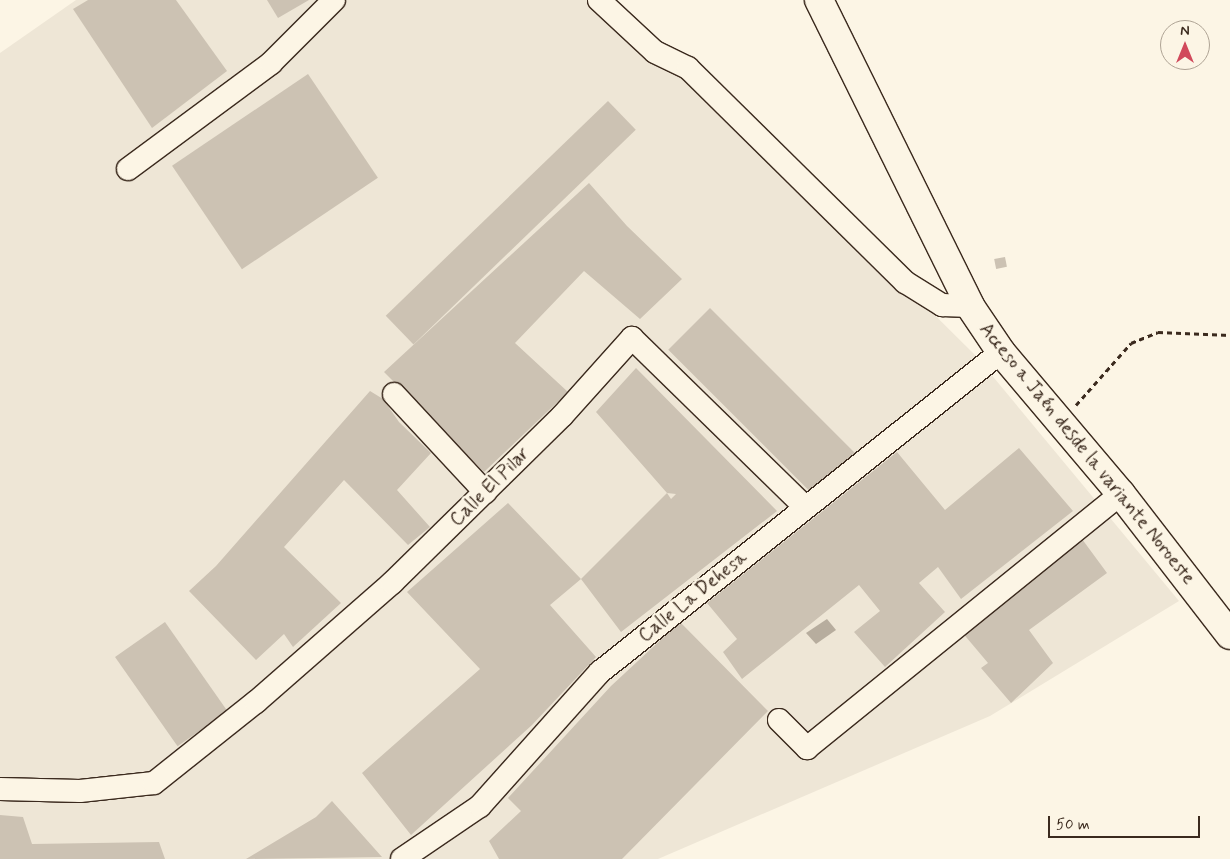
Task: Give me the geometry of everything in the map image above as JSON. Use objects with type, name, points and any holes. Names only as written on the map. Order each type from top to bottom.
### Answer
[{"type":"street","points":[[128,170],[271,63],[334,0]]},
{"type":"street","points":[[599,0],[655,52],[688,68],[905,282],[942,305],[970,306]]},
{"type":"street","name":"Acceso a Jaén desde la variante Noroeste","points":[[819,0],[970,306],[1001,352],[1121,494],[1230,635]]},
{"type":"street","name":"Calle El Pilar","points":[[0,789],[80,791],[154,783],[256,702],[392,583],[562,416],[632,338],[805,507]]},
{"type":"street","name":"Calle La Dehesa","points":[[402,859],[480,806],[600,672],[1001,352]]},
{"type":"street","points":[[394,394],[485,492]]},
{"type":"street","points":[[780,720],[807,748],[1121,494]]},
{"type":"path","points":[[1060,422],[1131,343],[1158,332],[1230,335]]},
{"type":"shaded area","points":[[76,0],[617,0],[975,355],[1179,601],[990,716],[658,859],[0,859],[0,53]]},
{"type":"shaded area","points":[[827,619],[836,630],[816,644],[806,633]]},
{"type":"building","points":[[88,0],[176,0],[227,71],[152,128],[73,9]]},
{"type":"building","points":[[267,0],[309,0],[278,18]]},
{"type":"building","points":[[308,74],[378,178],[242,269],[172,166]]},
{"type":"building","points":[[608,101],[636,130],[414,344],[386,316]]},
{"type":"building","points":[[589,183],[627,226],[682,279],[640,319],[584,271],[515,343],[568,392],[484,472],[384,372]]},
{"type":"building","points":[[1005,257],[1007,267],[996,269],[994,259]]},
{"type":"building","points":[[710,308],[856,454],[814,495],[668,350]]},
{"type":"building","points":[[636,368],[777,511],[621,632],[581,579],[667,493],[596,412]],"holes":[[[667,493],[676,494],[671,499]]]},
{"type":"building","points":[[370,391],[383,399],[399,422],[431,453],[397,490],[430,527],[408,545],[344,480],[284,547],[341,603],[293,647],[284,634],[256,660],[189,591],[216,566]]},
{"type":"building","points":[[1019,448],[1073,511],[961,599],[938,567],[919,583],[945,612],[885,667],[854,632],[880,611],[859,585],[742,679],[723,652],[737,639],[707,603],[897,452],[945,510]]},
{"type":"building","points":[[508,503],[581,579],[550,605],[596,657],[532,725],[411,835],[362,773],[480,669],[407,592]]},
{"type":"building","points":[[1082,539],[1107,573],[1029,630],[1053,663],[1011,703],[981,668],[988,663],[961,631]]},
{"type":"building","points":[[165,622],[228,711],[178,746],[115,657]]},
{"type":"building","points":[[680,622],[768,711],[622,859],[499,859],[489,841],[521,811],[508,798],[611,686]]},
{"type":"building","points":[[332,801],[382,857],[246,859],[316,817]]},
{"type":"building","points":[[0,815],[23,817],[32,844],[159,842],[165,859],[0,859]]}]
